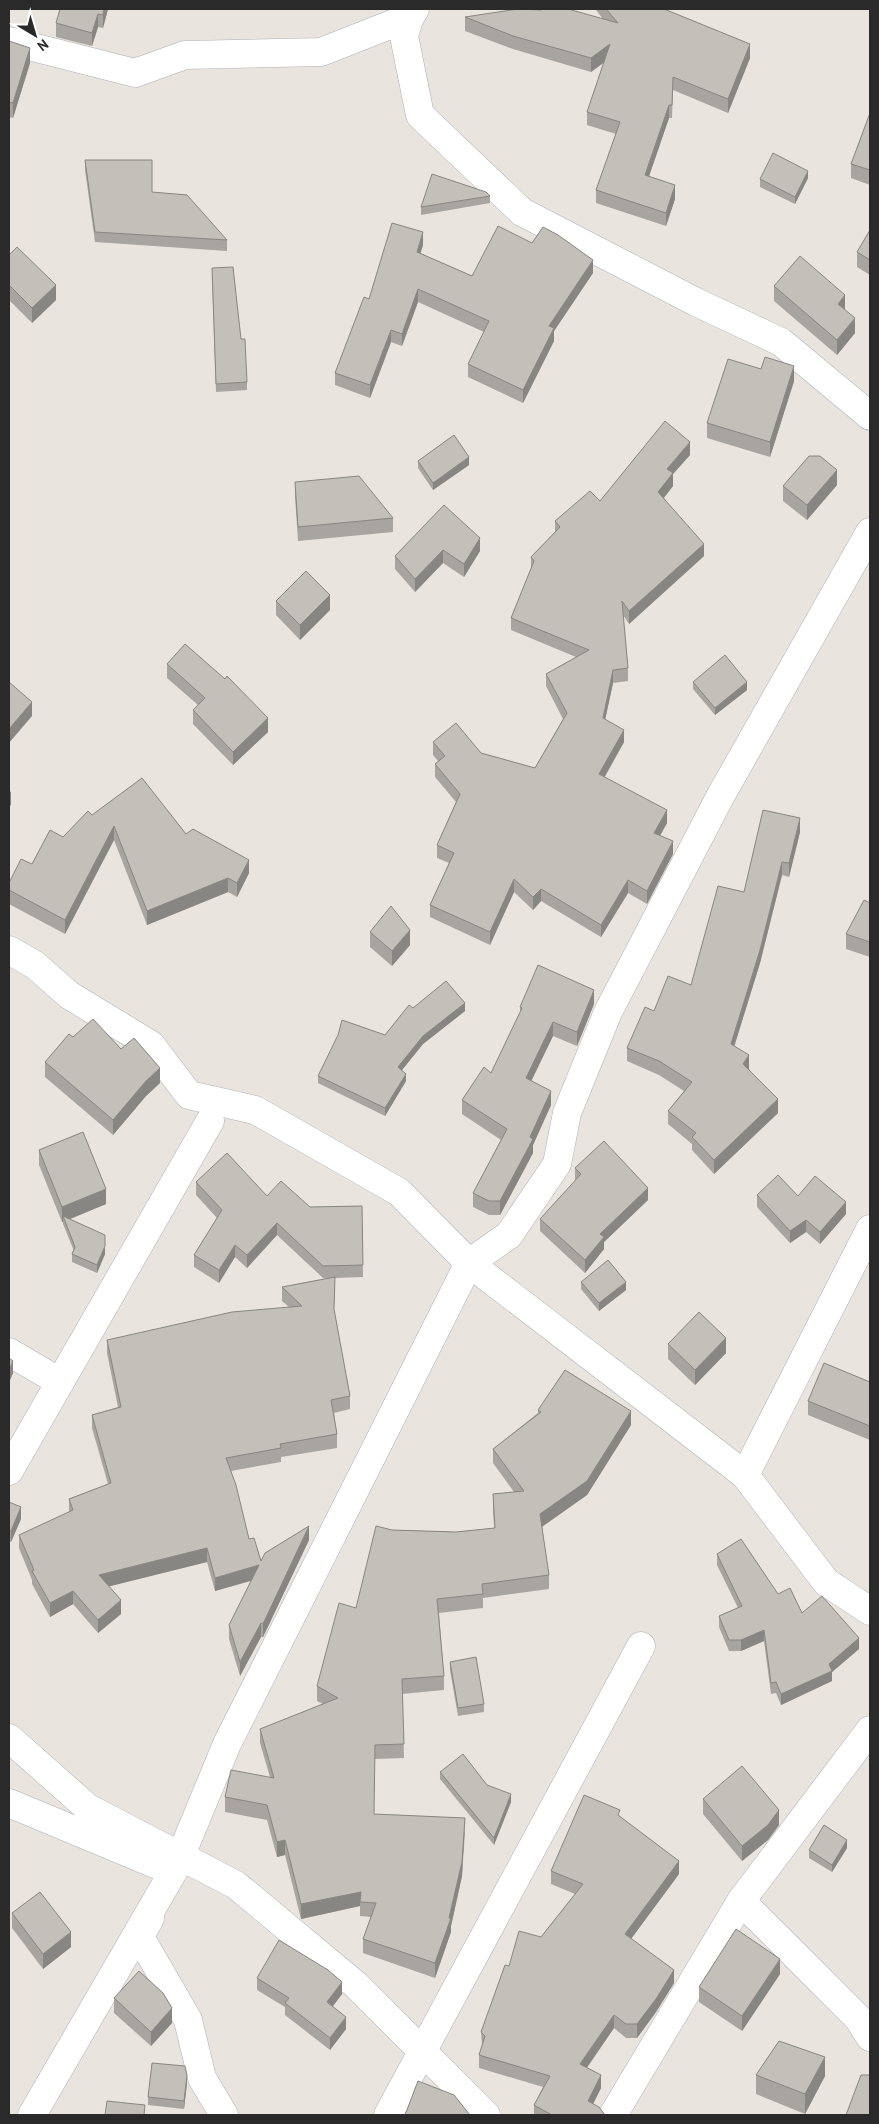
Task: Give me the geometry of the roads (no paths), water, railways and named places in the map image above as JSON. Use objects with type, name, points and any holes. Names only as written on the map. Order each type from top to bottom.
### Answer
[{"type":"street","points":[[9,42],[135,73],[185,55],[321,52],[412,11]]},
{"type":"street","points":[[412,11],[404,36],[420,115],[522,212],[696,302],[781,342],[870,416]]},
{"type":"street","points":[[32,2115],[177,1865],[231,1735],[469,1263],[508,1235],[557,1164],[567,1113],[608,1012],[721,795],[870,532]]},
{"type":"street","points":[[9,950],[35,965],[69,995],[151,1045],[189,1095],[255,1110],[399,1192],[469,1263],[745,1474],[826,1582],[870,1611]]},
{"type":"street","points":[[9,1471],[210,1121]]},
{"type":"street","points":[[745,1474],[870,1229]]},
{"type":"street","points":[[9,1352],[60,1382]]},
{"type":"street","points":[[388,2115],[641,1646]]},
{"type":"street","points":[[613,2115],[741,1901],[870,1730]]},
{"type":"street","points":[[9,1738],[88,1808],[236,1886],[356,1985],[486,2115]]},
{"type":"street","points":[[9,1803],[172,1871]]},
{"type":"street","points":[[172,1871],[140,1938],[188,2020],[202,2078],[224,2115]]},
{"type":"street","points":[[741,1901],[858,2018],[870,2037]]}]
